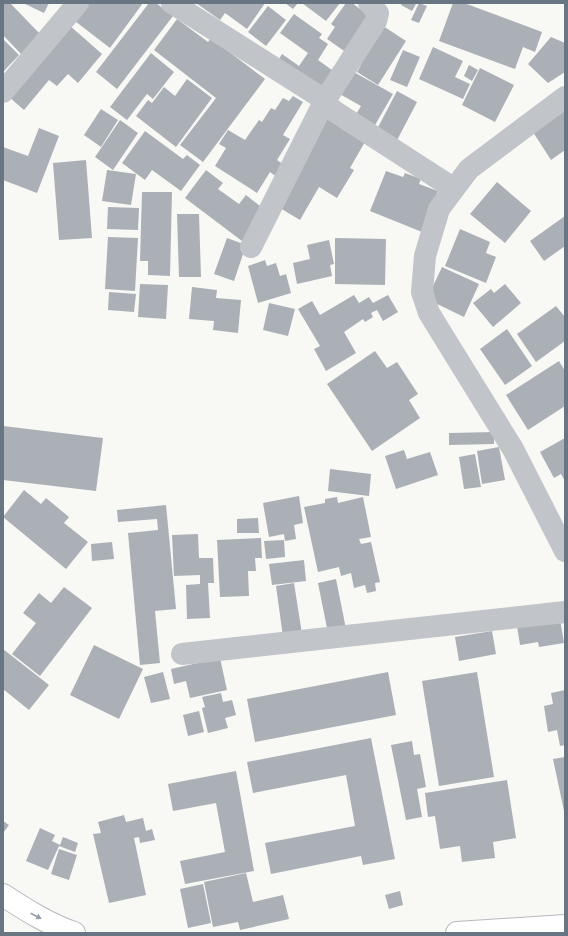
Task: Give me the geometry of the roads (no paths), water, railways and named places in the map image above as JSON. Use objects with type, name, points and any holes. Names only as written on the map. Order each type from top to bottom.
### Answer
[{"type":"main road","points":[[3,895],[29,912],[58,927],[74,933]]},
{"type":"main road","points":[[3,912],[38,933]]},
{"type":"main road","points":[[457,933],[565,926]]},
{"type":"street","points":[[3,92],[78,3]]},
{"type":"street","points":[[172,3],[317,95],[334,111],[454,188]]},
{"type":"street","points":[[251,247],[324,102],[376,21],[378,13],[369,3]]},
{"type":"street","points":[[565,97],[469,169],[454,188],[439,209],[425,256],[422,292],[429,313],[512,449],[565,551]]},
{"type":"street","points":[[182,654],[565,612]]}]
